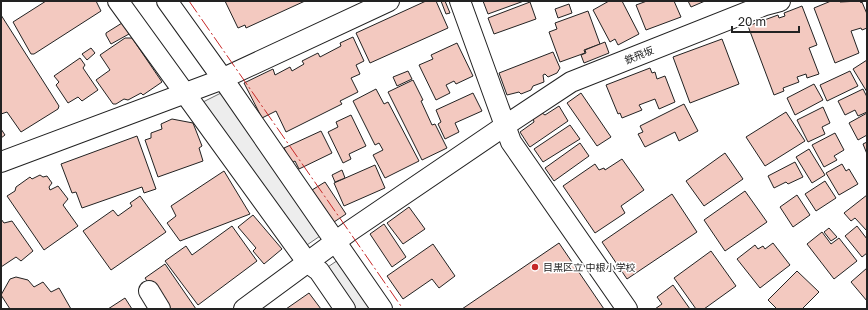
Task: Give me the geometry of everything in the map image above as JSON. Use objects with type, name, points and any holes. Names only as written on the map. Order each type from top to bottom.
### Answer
[{"type":"street","points":[[118,1],[188,92],[322,251],[382,309]]},
{"type":"street","points":[[167,1],[219,80],[322,251],[319,271],[345,309]]},
{"type":"street","points":[[1,162],[219,80],[389,1]]},
{"type":"street","points":[[460,1],[512,142],[627,309]]},
{"type":"street","name":"鉄飛坂","points":[[244,309],[322,251],[571,82],[765,5],[780,1]]},
{"type":"street","points":[[148,291],[160,309]]},
{"type":"shaded area","points":[[223,92],[323,234],[304,247],[199,104]]},
{"type":"shaded area","points":[[338,260],[372,309],[353,309],[325,269]]},
{"type":"building","points":[[46,1],[96,1],[101,11],[34,54],[31,54],[13,22]]},
{"type":"building","points":[[225,1],[305,1],[246,28],[245,25],[238,28]]},
{"type":"building","points":[[426,1],[436,1],[448,28],[370,63],[356,33]]},
{"type":"building","points":[[441,1],[445,1],[450,13],[446,14]]},
{"type":"building","points":[[483,1],[524,1],[488,14]]},
{"type":"building","points":[[609,1],[622,1],[639,34],[618,45],[615,39],[610,42],[593,10]]},
{"type":"building","points":[[647,1],[674,1],[681,17],[646,30],[636,5]]},
{"type":"building","points":[[688,1],[705,1],[691,7]]},
{"type":"building","points":[[831,1],[860,1],[861,3],[862,2],[867,14],[867,28],[851,31],[859,53],[835,63],[814,8]]},
{"type":"building","points":[[530,2],[536,19],[494,34],[488,18]]},
{"type":"building","points":[[569,4],[572,13],[558,18],[555,9]]},
{"type":"building","points":[[802,6],[817,45],[809,48],[819,74],[807,78],[806,74],[797,77],[799,82],[783,88],[784,91],[774,95],[748,26],[778,15],[779,18],[785,16],[784,13]]},
{"type":"building","points":[[588,11],[600,44],[584,50],[585,53],[560,62],[549,32],[557,29],[555,23]]},
{"type":"building","points":[[1,15],[59,106],[58,109],[21,132],[7,112],[1,114]]},
{"type":"building","points":[[124,23],[129,34],[111,44],[106,33]]},
{"type":"building","points":[[353,37],[364,61],[356,65],[360,74],[351,78],[358,92],[340,101],[342,104],[286,132],[276,111],[262,118],[244,83],[273,69],[275,75],[290,67],[292,71],[304,64],[302,61],[318,53],[320,57],[341,46],[340,43]]},
{"type":"building","points":[[125,38],[132,38],[162,82],[143,95],[141,93],[128,100],[124,99],[116,104],[113,104],[96,80],[110,70],[100,55]]},
{"type":"building","points":[[722,39],[739,84],[690,103],[673,57]]},
{"type":"building","points":[[605,42],[609,53],[584,63],[581,55],[586,53],[585,50]]},
{"type":"building","points":[[457,43],[473,76],[456,84],[454,81],[446,85],[450,93],[436,100],[419,65],[433,59],[431,55]]},
{"type":"building","points":[[91,48],[95,53],[87,60],[82,54]]},
{"type":"building","points":[[553,52],[560,68],[557,73],[548,77],[545,74],[543,75],[544,82],[533,86],[531,90],[521,94],[519,92],[507,95],[499,73]]},
{"type":"building","points":[[80,58],[85,65],[83,68],[98,90],[82,101],[78,97],[68,103],[56,85],[59,82],[54,76]]},
{"type":"building","points":[[867,60],[867,92],[853,69]]},
{"type":"building","points":[[650,68],[652,73],[655,72],[657,79],[665,76],[675,102],[659,109],[655,99],[639,105],[642,110],[622,118],[620,113],[618,114],[606,85]]},
{"type":"building","points":[[408,71],[412,79],[397,86],[393,77]]},
{"type":"building","points":[[850,71],[858,86],[827,101],[820,85]]},
{"type":"building","points":[[413,80],[423,100],[421,101],[432,125],[435,124],[447,148],[422,160],[388,92]]},
{"type":"building","points":[[814,84],[823,100],[795,115],[787,98]]},
{"type":"building","points":[[376,89],[384,104],[388,102],[419,161],[385,178],[373,155],[383,150],[379,143],[375,145],[353,101]]},
{"type":"building","points":[[863,89],[867,97],[867,112],[858,116],[855,110],[845,115],[838,101]]},
{"type":"building","points":[[473,93],[482,111],[455,123],[459,132],[445,139],[438,124],[441,122],[436,110]]},
{"type":"building","points":[[581,93],[611,137],[597,146],[567,103]]},
{"type":"building","points":[[684,104],[698,131],[679,141],[675,132],[645,147],[638,134],[643,132],[640,126]]},
{"type":"building","points":[[559,106],[568,121],[530,147],[520,132],[534,122],[533,118],[542,113],[545,115]]},
{"type":"building","points":[[823,107],[830,123],[822,127],[825,134],[808,142],[797,120]]},
{"type":"building","points":[[786,112],[805,141],[765,166],[746,137]]},
{"type":"building","points":[[867,113],[867,135],[858,140],[849,123]]},
{"type":"building","points":[[351,115],[366,146],[349,154],[351,159],[343,163],[328,132],[338,127],[336,122]]},
{"type":"building","points":[[172,119],[193,123],[202,146],[199,148],[203,161],[158,177],[145,140],[151,138],[151,133],[162,129],[161,124]]},
{"type":"building","points":[[570,125],[580,139],[543,162],[534,149]]},
{"type":"building","points":[[1,129],[5,135],[1,138]]},
{"type":"building","points":[[321,131],[332,153],[299,169],[295,161],[291,163],[284,148]]},
{"type":"building","points":[[835,133],[844,150],[834,156],[837,160],[824,167],[812,145]]},
{"type":"building","points":[[137,136],[156,189],[144,193],[142,187],[82,208],[76,192],[72,193],[61,164]]},
{"type":"building","points":[[867,142],[867,154],[863,144]]},
{"type":"building","points":[[580,143],[589,156],[554,181],[545,168]]},
{"type":"building","points":[[809,149],[825,175],[812,183],[796,157]]},
{"type":"building","points":[[725,153],[743,179],[704,206],[686,181]]},
{"type":"building","points":[[622,159],[644,190],[621,206],[625,213],[595,233],[563,186],[595,164],[599,170],[604,168],[605,170]]},
{"type":"building","points":[[795,162],[803,177],[788,184],[786,182],[774,188],[768,176]]},
{"type":"building","points":[[842,164],[846,171],[849,169],[858,184],[839,195],[826,173]]},
{"type":"building","points":[[375,165],[385,188],[344,206],[334,183]]},
{"type":"building","points":[[342,170],[345,178],[335,182],[332,175]]},
{"type":"building","points":[[224,171],[250,214],[180,241],[167,223],[176,216],[171,206]]},
{"type":"building","points":[[40,175],[43,177],[47,176],[52,183],[49,187],[50,190],[58,186],[68,199],[63,205],[78,226],[44,250],[7,196],[15,191],[16,187],[30,177],[32,179]]},
{"type":"building","points":[[825,181],[836,198],[816,211],[805,194]]},
{"type":"building","points":[[325,182],[346,214],[334,222],[312,190]]},
{"type":"building","points":[[745,191],[767,222],[725,251],[704,220]]},
{"type":"building","points":[[672,194],[697,232],[627,279],[602,242]]},
{"type":"building","points":[[797,195],[810,215],[793,227],[780,207]]},
{"type":"building","points":[[867,195],[867,231],[855,218],[851,221],[844,213]]},
{"type":"building","points":[[140,196],[166,232],[111,270],[83,231],[113,210],[118,216],[132,206],[130,203]]},
{"type":"building","points":[[409,207],[425,229],[403,244],[387,223]]},
{"type":"building","points":[[253,215],[282,249],[264,264],[253,251],[256,248],[238,227]]},
{"type":"building","points":[[1,219],[4,223],[12,221],[33,251],[21,261],[16,257],[1,267]]},
{"type":"building","points":[[384,224],[406,257],[392,267],[370,234]]},
{"type":"building","points":[[232,226],[257,261],[198,305],[165,261],[186,246],[192,255]]},
{"type":"building","points":[[857,226],[867,239],[867,253],[862,257],[845,236]]},
{"type":"building","points":[[829,228],[837,237],[831,241],[824,232]]},
{"type":"building","points":[[822,232],[831,244],[839,238],[857,261],[834,279],[807,244]]},
{"type":"building","name":"目黒区立 中根小学校","points":[[559,243],[604,309],[462,309]]},
{"type":"building","points":[[773,243],[790,265],[760,288],[737,259],[755,245],[758,249],[763,246],[765,249]]},
{"type":"building","points":[[433,244],[455,276],[439,288],[432,279],[403,299],[387,276]]},
{"type":"building","points":[[711,251],[736,286],[704,309],[696,309],[674,278]]},
{"type":"building","points":[[165,264],[196,309],[166,309],[145,278]]},
{"type":"building","points":[[867,268],[867,301],[851,282]]},
{"type":"building","points":[[797,271],[819,292],[802,309],[777,309],[768,300]]},
{"type":"building","points":[[16,277],[28,280],[34,287],[43,282],[51,292],[59,288],[71,309],[10,309],[1,295],[10,279]]},
{"type":"building","points":[[673,285],[690,309],[655,309],[662,304],[657,297]]},
{"type":"building","points":[[309,293],[321,309],[286,309]]},
{"type":"building","points":[[125,298],[132,309],[108,309]]},
{"type":"power","points":[[189,1],[403,309]]},
{"type":"place","name":"目黒区立 中根小学校","points":[[535,267]]}]
